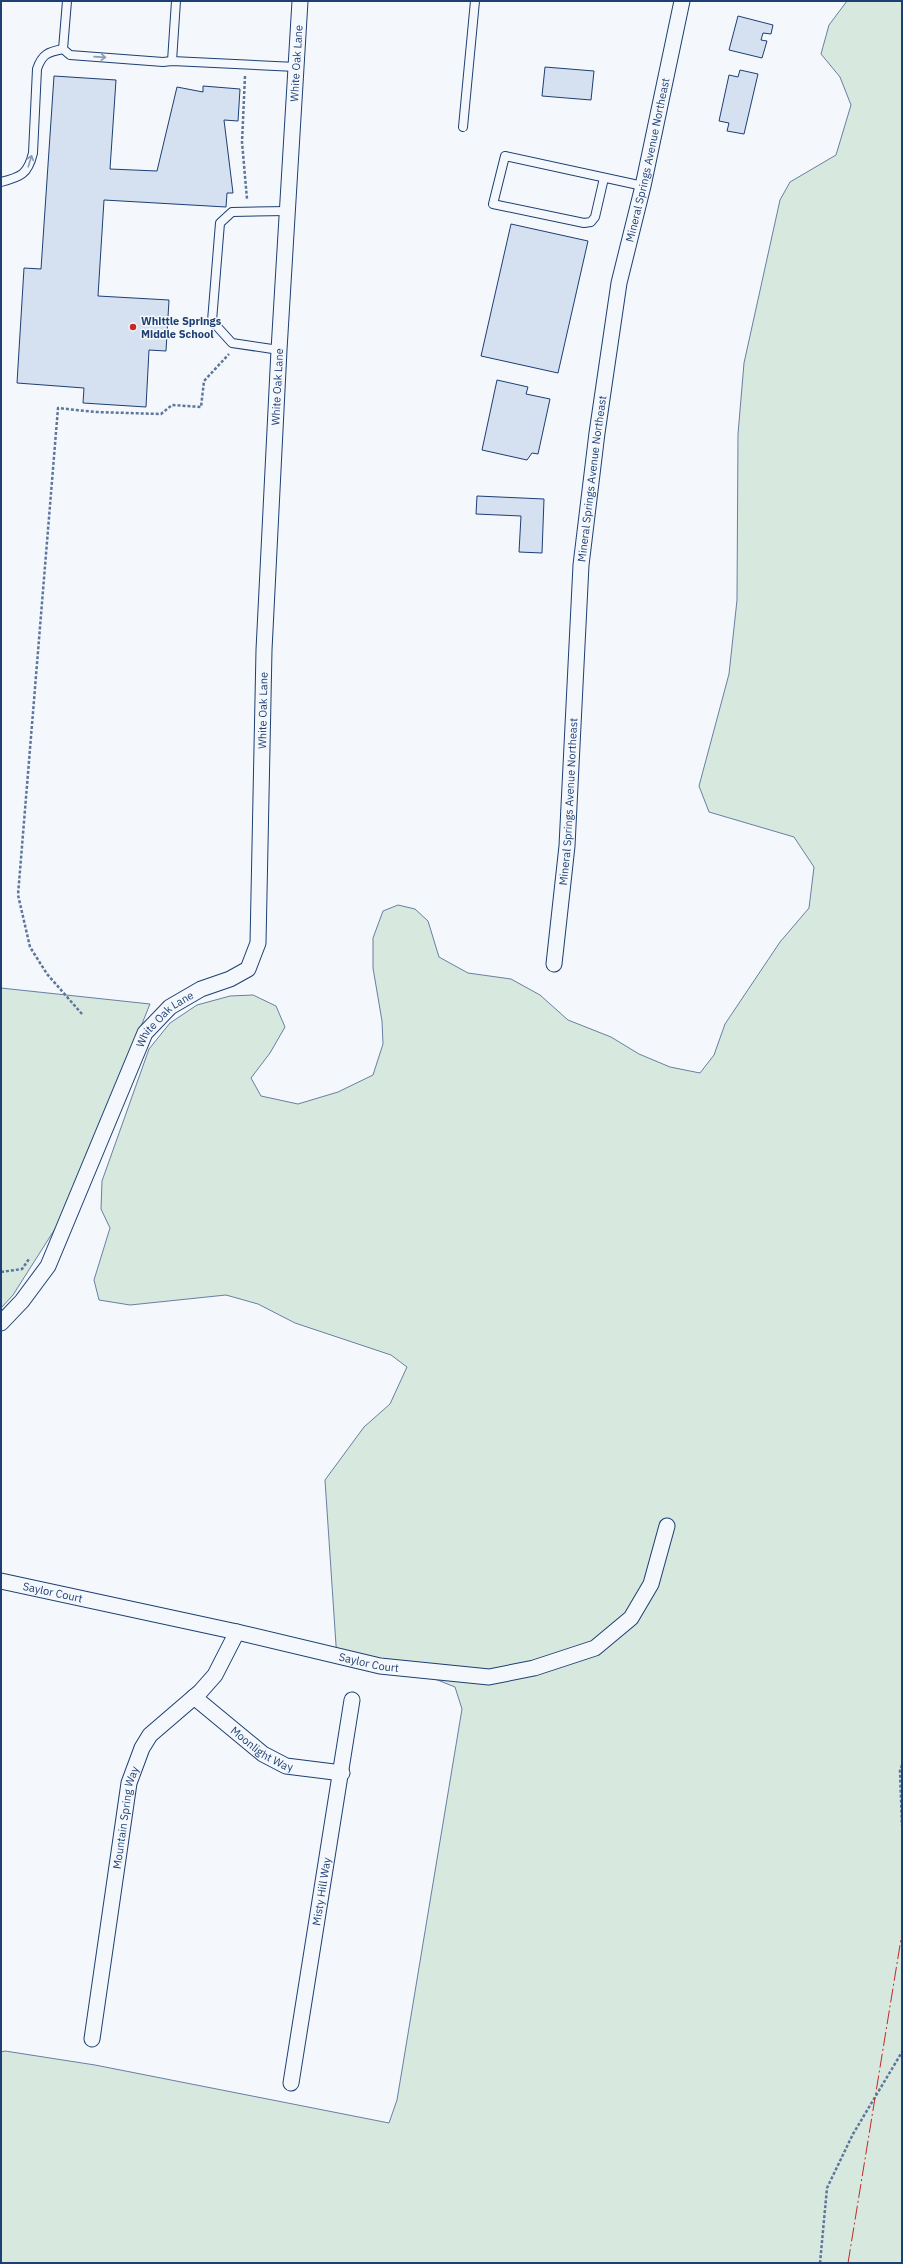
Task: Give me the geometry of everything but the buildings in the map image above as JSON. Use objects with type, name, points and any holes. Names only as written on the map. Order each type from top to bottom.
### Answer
[{"type":"street","name":"White Oak Lane","points":[[1,1323],[22,1301],[48,1266],[145,1033],[170,1007],[201,989],[230,979],[248,969],[258,943],[264,650],[279,350],[300,1]]},
{"type":"street","name":"Mineral Springs Avenue Northeast","points":[[554,964],[567,846],[581,565],[597,433],[619,283],[643,186],[682,1]]},
{"type":"street","name":"Saylor Court","points":[[1,1581],[236,1632],[380,1666],[489,1676],[534,1668],[596,1648],[631,1618],[651,1584],[667,1526]]},
{"type":"street","name":"Mountain Spring Way","points":[[92,2039],[129,1783],[142,1748],[150,1735],[194,1697],[215,1675],[236,1632]]},
{"type":"street","name":"Moonlight Way","points":[[194,1697],[263,1754],[286,1766],[342,1773]]},
{"type":"street","name":"Misty Hill Way","points":[[291,2083],[342,1773],[352,1700]]},
{"type":"lane","points":[[63,49],[67,1]]},
{"type":"lane","points":[[172,60],[176,1]]},
{"type":"lane","points":[[463,126],[475,1]]},
{"type":"lane","points":[[63,49],[70,55],[163,62],[172,60],[296,67]]},
{"type":"lane","points":[[1,182],[17,178],[30,166],[33,153],[37,69],[41,58],[48,52],[63,49]]},
{"type":"lane","points":[[604,178],[595,217],[591,222],[584,223],[493,204],[505,156],[643,186]]},
{"type":"lane","points":[[279,350],[232,343],[212,321],[220,224],[232,212],[287,211]]},
{"type":"path","points":[[245,76],[242,142],[247,199]]},
{"type":"path","points":[[82,1014],[47,974],[30,947],[18,895],[58,408],[95,412],[161,414],[172,404],[201,407],[204,381],[239,344]]},
{"type":"path","points":[[1,1272],[22,1269],[29,1259]]},
{"type":"path","points":[[902,1765],[900,1771],[902,1826]]},
{"type":"path","points":[[820,2263],[827,2188],[853,2134],[902,2052]]},
{"type":"shaded area","points":[[847,1],[902,1],[902,2263],[1,2263],[1,2052],[5,2051],[95,2065],[389,2123],[397,2100],[462,1709],[455,1687],[425,1675],[337,1660],[325,1480],[364,1427],[390,1404],[407,1367],[391,1355],[295,1323],[258,1304],[226,1295],[130,1305],[99,1300],[94,1280],[110,1228],[101,1209],[102,1181],[149,1049],[170,1023],[197,1005],[230,996],[253,995],[276,1006],[285,1027],[270,1053],[251,1078],[261,1096],[298,1104],[338,1092],[373,1075],[383,1044],[382,1021],[373,968],[373,938],[383,911],[398,905],[415,909],[428,921],[439,957],[468,973],[511,979],[540,995],[568,1020],[611,1037],[639,1054],[670,1067],[700,1073],[714,1055],[725,1024],[780,942],[809,908],[814,867],[794,837],[709,812],[699,786],[729,674],[737,600],[738,434],[744,363],[780,200],[790,182],[836,155],[851,105],[840,77],[821,54],[829,25]]},
{"type":"shaded area","points":[[1,988],[150,1004],[67,1210],[13,1295],[1,1308]]},
{"type":"power","points":[[848,2263],[902,1933]]},
{"type":"place","name":"Whittle Springs Middle School","points":[[133,327]]}]
